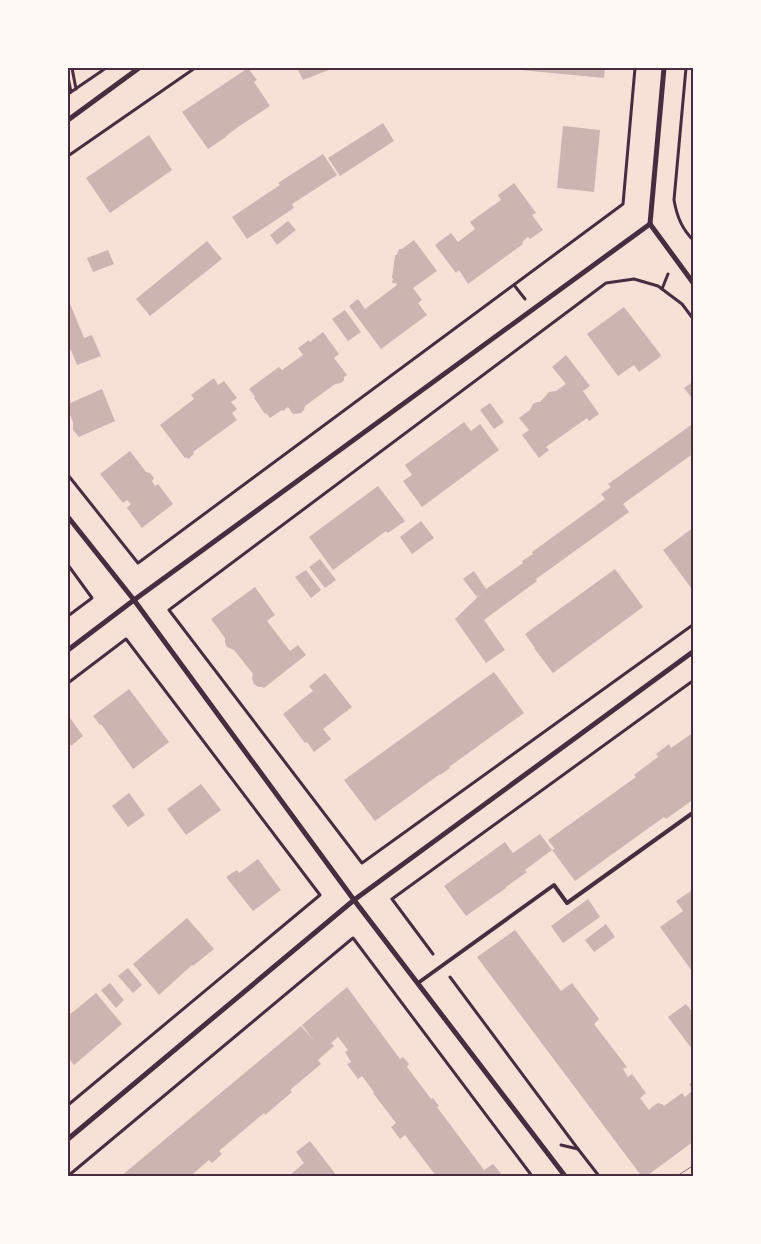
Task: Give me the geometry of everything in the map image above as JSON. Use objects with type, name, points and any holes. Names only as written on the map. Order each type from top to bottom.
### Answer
[{"type":"street","points":[[68,120],[139,68]]},
{"type":"street","points":[[664,68],[650,224],[694,284]]},
{"type":"street","points":[[68,650],[650,224]]},
{"type":"street","points":[[68,517],[134,600],[354,900],[565,1176]]},
{"type":"street","points":[[68,1139],[354,900],[694,651]]},
{"type":"lane","points":[[418,983],[554,885],[568,903],[694,812]]},
{"type":"path","points":[[72,68],[77,88]]},
{"type":"path","points":[[68,77],[69,93],[106,68]]},
{"type":"path","points":[[68,156],[195,68]]},
{"type":"path","points":[[68,475],[138,563],[623,204],[635,68]]},
{"type":"path","points":[[686,68],[674,200],[681,225],[694,241]]},
{"type":"path","points":[[694,320],[682,304],[658,286],[634,279],[606,283],[169,610],[362,862],[694,624]]},
{"type":"path","points":[[68,564],[92,598],[68,616]]},
{"type":"path","points":[[68,683],[126,639],[320,895],[68,1104]]},
{"type":"path","points":[[68,1176],[353,938],[532,1176]]},
{"type":"path","points":[[538,1140],[578,1149],[599,1176]]},
{"type":"building","points":[[248,68],[257,80],[254,82],[270,106],[208,149],[182,112]]},
{"type":"building","points":[[297,68],[334,68],[303,80]]},
{"type":"building","points":[[520,68],[605,68],[604,78],[520,70]]},
{"type":"building","points":[[383,123],[394,141],[340,176],[328,158]]},
{"type":"building","points":[[563,126],[600,130],[594,192],[557,188]]},
{"type":"building","points":[[149,135],[172,170],[110,213],[86,178]]},
{"type":"building","points":[[323,154],[337,175],[292,204],[294,208],[247,239],[232,217],[280,185],[278,183]]},
{"type":"building","points":[[514,183],[536,213],[532,215],[543,230],[530,239],[528,237],[522,242],[523,244],[468,284],[459,270],[456,273],[435,245],[451,233],[458,242],[475,229],[470,222],[501,200],[498,195]]},
{"type":"building","points":[[288,221],[296,230],[277,245],[270,235]]},
{"type":"building","points":[[414,240],[437,271],[413,288],[422,300],[418,303],[427,315],[381,349],[349,306],[358,299],[365,309],[397,285],[392,283],[395,255],[397,255],[399,249],[402,249]]},
{"type":"building","points":[[207,241],[222,259],[150,316],[136,299]]},
{"type":"building","points":[[108,250],[114,264],[93,272],[87,258]]},
{"type":"building","points":[[68,299],[84,338],[92,335],[101,356],[77,365],[71,350],[68,351]]},
{"type":"building","points":[[624,307],[661,355],[639,372],[634,365],[618,376],[587,334]]},
{"type":"building","points":[[345,310],[361,332],[348,341],[332,319]]},
{"type":"building","points":[[323,332],[339,354],[334,358],[347,375],[344,377],[344,380],[341,383],[335,384],[305,406],[301,413],[293,414],[288,407],[270,418],[265,414],[249,389],[279,367],[282,370],[303,355],[298,348]]},
{"type":"building","points":[[566,355],[590,386],[583,391],[599,414],[589,421],[587,418],[546,447],[549,450],[539,458],[522,435],[529,430],[519,418],[530,410],[533,404],[540,402],[549,392],[556,391],[566,384],[552,367]]},
{"type":"building","points":[[214,378],[218,385],[224,381],[237,398],[231,402],[237,409],[232,413],[237,420],[193,452],[194,454],[188,459],[187,457],[185,458],[160,425],[194,399],[191,395]]},
{"type":"building","points":[[694,381],[694,401],[684,388]]},
{"type":"building","points":[[102,389],[115,421],[79,437],[73,430],[73,422],[68,410],[68,404]]},
{"type":"building","points":[[490,403],[504,422],[494,429],[480,410]]},
{"type":"building","points":[[464,422],[471,431],[480,424],[499,450],[422,507],[403,481],[412,475],[405,465]]},
{"type":"building","points":[[694,423],[694,453],[623,504],[629,512],[536,579],[537,581],[484,620],[505,650],[486,663],[455,619],[483,592],[477,597],[463,579],[474,571],[486,589],[523,563],[522,561],[533,554],[532,552],[605,499],[601,494],[611,487],[608,484]]},
{"type":"building","points":[[130,451],[146,472],[150,473],[154,478],[152,481],[155,486],[158,484],[173,504],[142,528],[127,508],[131,504],[127,500],[123,503],[100,474]]},
{"type":"building","points":[[378,486],[405,521],[388,533],[386,531],[333,570],[309,537]]},
{"type":"building","points":[[421,521],[434,538],[412,554],[400,537]]},
{"type":"building","points":[[694,527],[694,592],[663,550]]},
{"type":"building","points":[[320,559],[336,580],[325,588],[309,567]]},
{"type":"building","points":[[615,569],[643,607],[553,673],[525,634]]},
{"type":"building","points":[[306,570],[321,590],[311,598],[295,577]]},
{"type":"building","points":[[255,587],[275,615],[267,621],[290,651],[298,645],[306,655],[264,688],[254,684],[253,674],[234,650],[227,647],[225,638],[211,619]]},
{"type":"building","points":[[494,672],[524,713],[375,821],[344,780]]},
{"type":"building","points":[[325,673],[352,707],[323,729],[331,739],[314,752],[283,714],[313,691],[309,686]]},
{"type":"building","points":[[129,689],[169,742],[133,769],[101,724],[93,716]]},
{"type":"building","points":[[68,715],[83,736],[71,746],[68,741]]},
{"type":"building","points":[[694,732],[694,799],[666,819],[664,817],[575,881],[552,850],[555,849],[548,840],[636,777],[634,775],[658,757],[656,754],[669,744],[671,748]]},
{"type":"building","points":[[201,784],[221,810],[186,835],[167,809]]},
{"type":"building","points":[[129,793],[145,815],[128,827],[112,806]]},
{"type":"building","points":[[540,834],[552,850],[525,870],[527,872],[466,916],[444,886],[505,842],[513,853]]},
{"type":"building","points":[[258,859],[281,890],[253,911],[226,877],[237,870],[239,873]]},
{"type":"building","points":[[694,889],[694,974],[660,927],[683,911],[676,901]]},
{"type":"building","points":[[588,899],[600,917],[563,943],[551,926]]},
{"type":"building","points":[[187,918],[214,949],[192,965],[159,995],[133,964]]},
{"type":"building","points":[[606,924],[615,937],[594,952],[585,940]]},
{"type":"building","points":[[515,930],[561,991],[572,983],[599,1019],[594,1024],[627,1067],[623,1069],[628,1077],[632,1074],[646,1093],[640,1098],[649,1110],[658,1103],[664,1106],[682,1093],[685,1097],[693,1090],[689,1084],[694,1081],[694,1141],[648,1175],[640,1174],[477,957]]},
{"type":"building","points":[[128,968],[142,985],[133,993],[118,976]]},
{"type":"building","points":[[110,983],[124,1000],[116,1008],[101,990]]},
{"type":"building","points":[[347,987],[400,1059],[403,1057],[409,1064],[407,1067],[431,1099],[433,1098],[439,1106],[437,1107],[484,1170],[493,1164],[503,1176],[436,1176],[405,1135],[400,1139],[391,1127],[396,1123],[362,1076],[358,1079],[347,1064],[351,1062],[345,1052],[348,1050],[338,1037],[331,1043],[334,1046],[318,1060],[321,1064],[290,1090],[292,1092],[219,1151],[222,1154],[212,1163],[209,1160],[193,1174],[195,1176],[121,1176],[301,1026],[315,1042],[302,1025]]},
{"type":"building","points":[[96,993],[122,1024],[74,1065],[68,1057],[68,1016]]},
{"type":"building","points":[[686,1004],[694,1014],[694,1047],[692,1049],[668,1017]]},
{"type":"building","points":[[310,1141],[337,1176],[289,1176],[304,1163],[296,1152]]},
{"type":"tram line","points":[[677,1176],[694,1165]]}]
